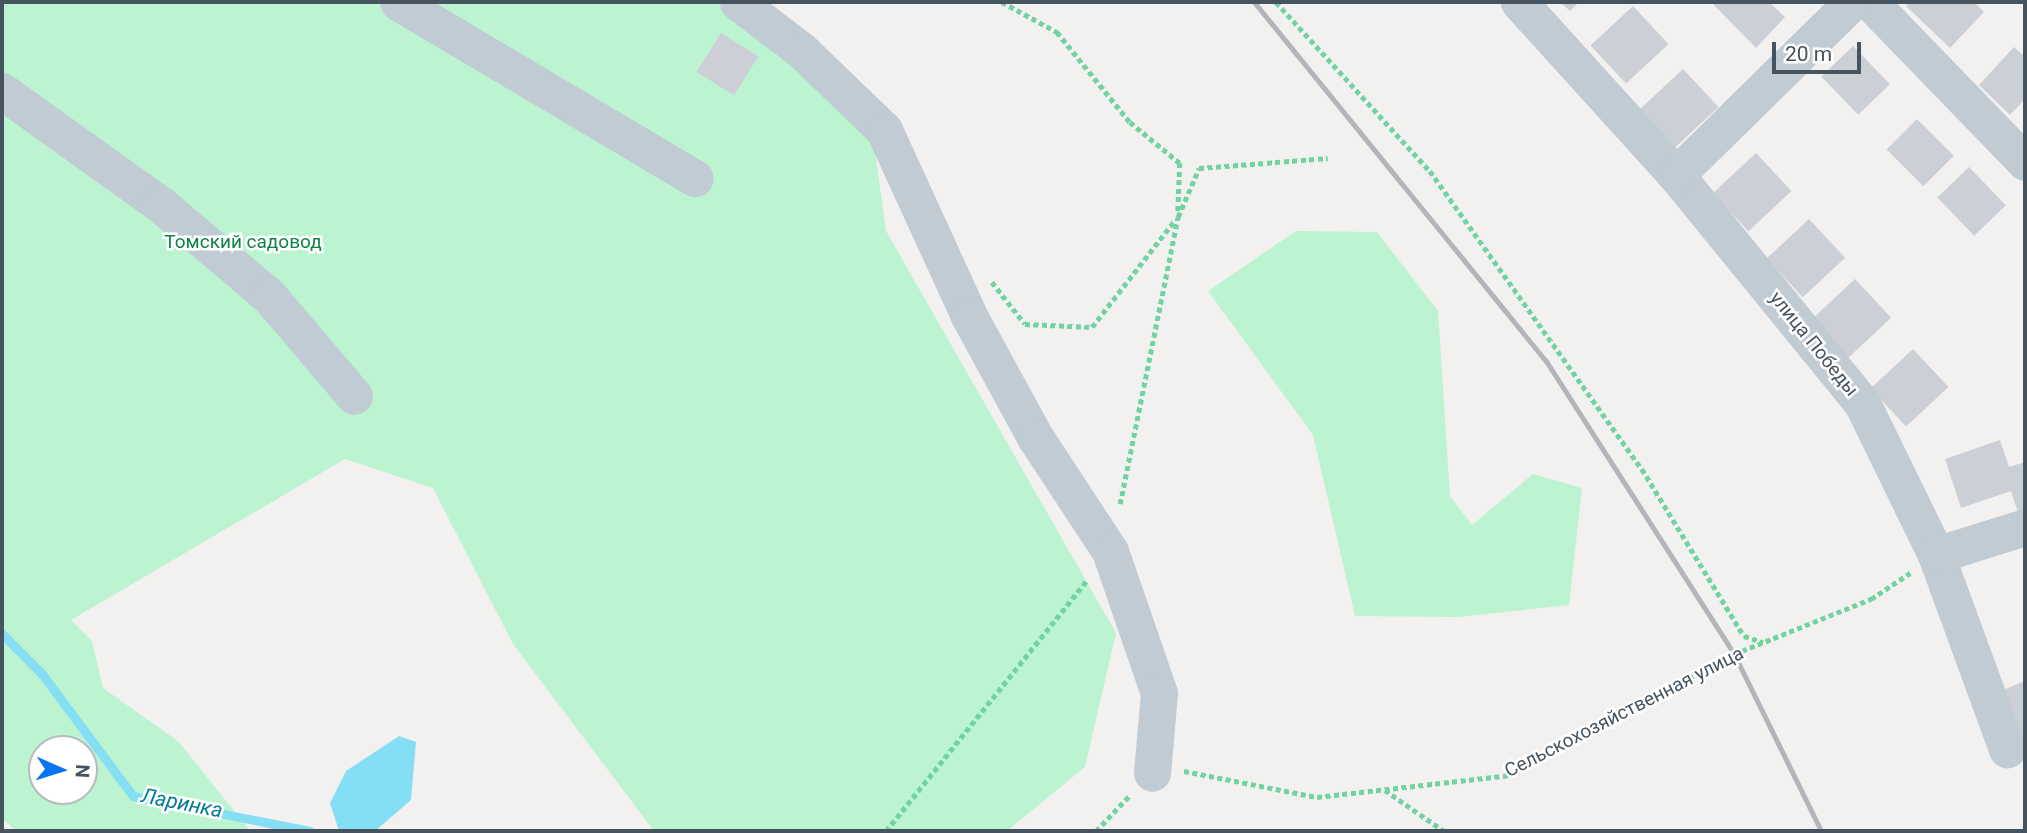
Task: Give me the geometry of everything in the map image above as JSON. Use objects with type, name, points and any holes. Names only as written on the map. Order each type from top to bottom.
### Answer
[{"type":"street","points":[[398,2],[695,178]]},
{"type":"street","points":[[738,2],[801,50],[884,130],[969,316],[1035,437],[1110,551],[1159,693],[1152,773]]},
{"type":"street","name":"улица Победы","points":[[1520,2],[1676,176],[1862,403],[1936,555],[2007,749]]},
{"type":"street","points":[[1676,176],[1852,2]]},
{"type":"street","points":[[1870,2],[2025,162]]},
{"type":"street","points":[[2,91],[160,204],[270,296],[354,396]]},
{"type":"street","points":[[1936,555],[2025,527]]},
{"type":"path","points":[[886,831],[1110,551],[1178,217],[1180,163],[1130,122],[1057,32],[1002,2]]},
{"type":"path","points":[[1276,2],[1430,171],[1642,469],[1744,636],[1763,642]]},
{"type":"path","points":[[984,271],[1024,324],[1092,327],[1178,217],[1199,168],[1328,158]]},
{"type":"path","name":"Сельскохозяйственная улица","points":[[1200,771],[1317,797],[1509,775],[1763,642],[1871,599],[1936,555]]},
{"type":"path","points":[[1384,789],[1444,831]]},
{"type":"green space","name":"Томский садовод","points":[[2,2],[718,2],[794,58],[873,136],[886,231],[1116,633],[1085,767],[1007,831],[654,831],[513,644],[433,488],[345,459],[71,620],[92,641],[103,688],[179,742],[250,831],[16,831],[2,818]]},
{"type":"green space","points":[[1296,231],[1377,232],[1438,311],[1450,496],[1472,525],[1533,474],[1582,488],[1569,605],[1458,617],[1355,616],[1313,435],[1208,291]]},
{"type":"water","points":[[399,736],[416,742],[411,800],[375,831],[339,831],[330,803],[346,771]]},
{"type":"building","points":[[1560,2],[1579,2],[1570,11]]},
{"type":"building","points":[[1711,2],[1769,2],[1785,17],[1756,48]]},
{"type":"building","points":[[1910,2],[1974,2],[1984,12],[1950,48],[1906,6]]},
{"type":"building","points":[[1633,6],[1668,44],[1626,84],[1591,46]]},
{"type":"building","points":[[721,33],[758,56],[734,95],[697,72]]},
{"type":"building","points":[[1853,46],[1890,84],[1858,115],[1821,77]]},
{"type":"building","points":[[2014,47],[2025,57],[2025,99],[2010,115],[1979,85]]},
{"type":"building","points":[[1683,69],[1718,107],[1675,147],[1640,109]]},
{"type":"building","points":[[1917,119],[1954,156],[1923,186],[1887,149]]},
{"type":"building","points":[[1756,153],[1791,191],[1748,231],[1713,193]]},
{"type":"building","points":[[1969,167],[2006,205],[1974,236],[1937,198]]},
{"type":"building","points":[[1809,219],[1845,258],[1803,297],[1767,259]]},
{"type":"building","points":[[1855,279],[1891,318],[1848,358],[1812,319]]},
{"type":"building","points":[[1913,349],[1948,387],[1906,427],[1871,389]]},
{"type":"building","points":[[2000,440],[2009,467],[2025,462],[2025,510],[2018,512],[2011,491],[1961,508],[1945,459]]},
{"type":"building","points":[[2025,681],[2025,744],[2020,746],[1998,692]]},
{"type":"waterway","name":"Ларинка","points":[[2,634],[42,674],[133,796],[310,831]]},
{"type":"railway","points":[[1254,2],[1546,361],[1734,654],[1821,831]]}]
